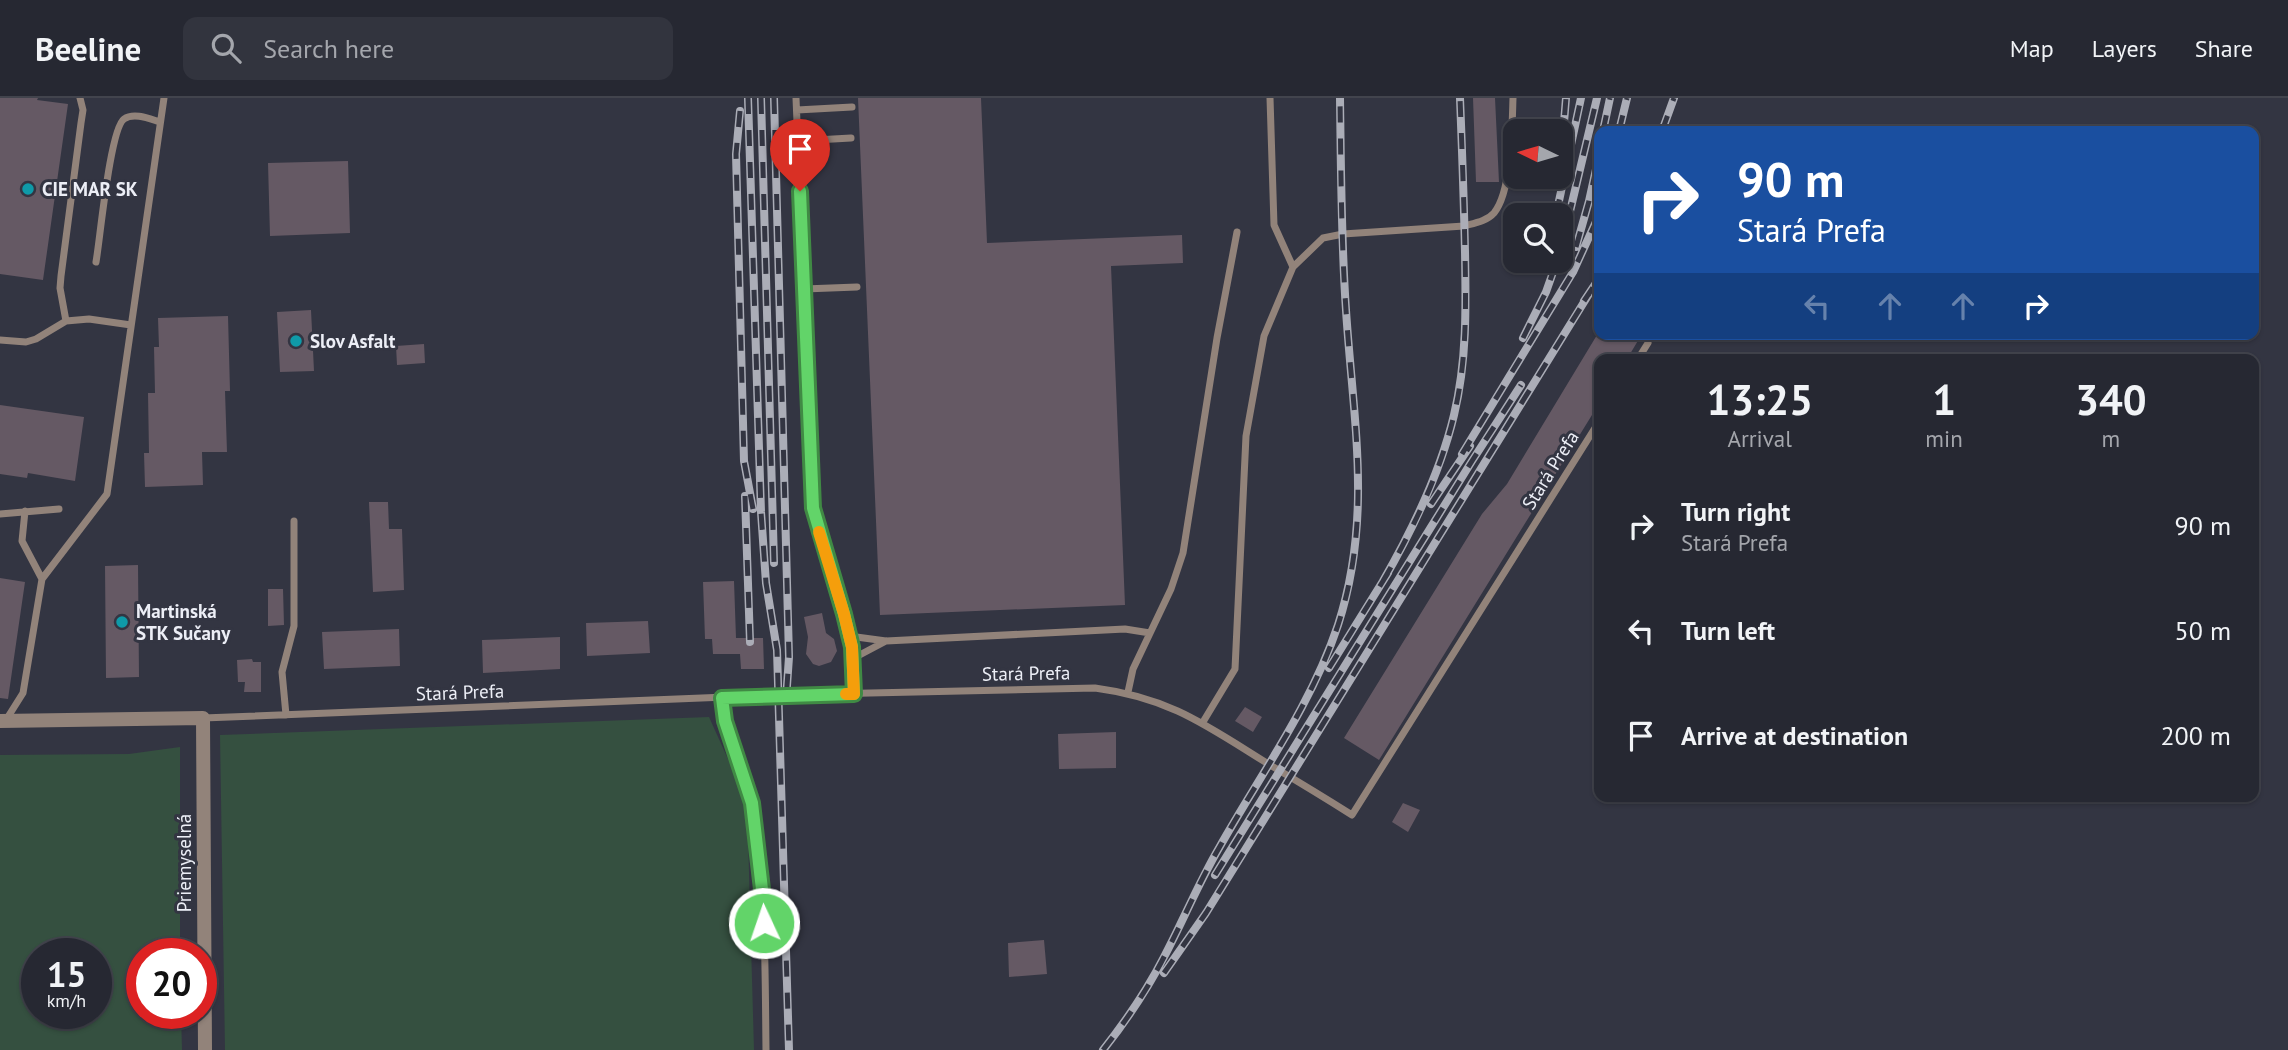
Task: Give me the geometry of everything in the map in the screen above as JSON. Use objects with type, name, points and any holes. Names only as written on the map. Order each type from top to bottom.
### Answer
[{"type":"street","points":[[3,721],[203,718]]},
{"type":"street","name":"Priemyselná","points":[[203,718],[205,1050]]},
{"type":"lane","points":[[66,321],[60,288],[83,110],[80,98]]},
{"type":"lane","points":[[3,721],[23,693],[41,579],[107,494],[164,98]]},
{"type":"lane","points":[[796,98],[813,508],[849,636],[854,694]]},
{"type":"lane","points":[[1270,98],[1274,225],[1293,267]]},
{"type":"lane","points":[[1203,722],[1235,669],[1247,436],[1264,336],[1293,267],[1323,238],[1343,234],[1464,226],[1482,222],[1495,212],[1508,177],[1513,98]]},
{"type":"lane","points":[[796,110],[852,107]]},
{"type":"lane","points":[[96,262],[113,146],[119,124],[130,117],[138,116],[160,122]]},
{"type":"lane","points":[[798,141],[851,138]]},
{"type":"lane","points":[[1128,692],[1133,669],[1171,589],[1183,553],[1217,338],[1237,232]]},
{"type":"lane","points":[[804,289],[857,287]]},
{"type":"lane","points":[[0,340],[26,342],[66,321],[89,319],[131,325]]},
{"type":"lane","points":[[1641,354],[1648,343]]},
{"type":"lane","name":"Stará Prefa","points":[[203,718],[722,698],[1095,688],[1128,692],[1161,702],[1203,722],[1352,815],[1594,430]]},
{"type":"lane","points":[[0,514],[59,509]]},
{"type":"lane","points":[[25,511],[22,541],[41,579]]},
{"type":"lane","points":[[286,715],[282,672],[294,626],[294,521]]},
{"type":"lane","points":[[849,636],[886,641],[1125,629],[1150,634]]},
{"type":"lane","points":[[852,659],[886,641]]},
{"type":"lane","points":[[722,698],[725,721],[748,788],[755,818],[763,898],[766,1050]]},
{"type":"green space","points":[[709,717],[747,801],[754,1050],[225,1050],[220,735]]},
{"type":"green space","points":[[180,747],[180,938],[126,938],[126,1029],[181,1029],[182,1050],[0,1050],[0,755],[129,754]]},
{"type":"building","name":"CIE MAR SK","points":[[0,98],[38,98],[37,100],[68,104],[43,280],[0,274]]},
{"type":"building","points":[[858,98],[981,98],[987,243],[1182,235],[1183,263],[1111,266],[1125,605],[880,615]]},
{"type":"building","points":[[1473,98],[1495,98],[1499,182],[1476,182]]},
{"type":"building","points":[[348,161],[350,233],[270,236],[268,163]]},
{"type":"building","name":"Slov Asfalt","points":[[311,310],[314,371],[280,372],[277,312]]},
{"type":"building","points":[[228,316],[230,391],[225,391],[227,452],[202,452],[203,485],[145,487],[144,453],[149,453],[148,393],[155,393],[154,347],[159,347],[158,318]]},
{"type":"building","points":[[1594,340],[1638,340],[1630,354],[1594,354],[1594,412],[1379,760],[1344,738],[1482,514],[1507,484]]},
{"type":"building","points":[[424,344],[425,363],[397,365],[396,346]]},
{"type":"building","points":[[0,405],[84,417],[75,481],[28,473],[27,478],[0,474]]},
{"type":"building","points":[[369,502],[388,502],[389,529],[402,529],[404,590],[373,592]]},
{"type":"building","name":"Martinská STK Sučany","points":[[138,565],[139,677],[106,678],[105,566]]},
{"type":"building","points":[[0,578],[25,582],[8,699],[0,698]]},
{"type":"building","points":[[734,581],[736,638],[763,638],[764,669],[741,669],[740,654],[713,654],[712,639],[705,639],[703,582]]},
{"type":"building","points":[[268,589],[283,589],[284,625],[268,626]]},
{"type":"building","points":[[822,613],[826,633],[834,639],[837,651],[831,662],[819,666],[813,664],[806,654],[808,637],[804,617]]},
{"type":"building","points":[[648,621],[650,653],[587,656],[586,623]]},
{"type":"building","points":[[399,629],[400,666],[324,669],[322,632]]},
{"type":"building","points":[[560,637],[560,669],[483,673],[482,640]]},
{"type":"building","points":[[252,659],[253,662],[261,662],[261,692],[244,692],[245,682],[238,682],[237,660]]},
{"type":"building","points":[[1245,707],[1262,717],[1253,732],[1235,721]]},
{"type":"building","points":[[1116,732],[1116,768],[1059,769],[1058,734]]},
{"type":"building","points":[[1403,803],[1420,810],[1408,832],[1392,822]]},
{"type":"building","points":[[1044,940],[1047,974],[1009,977],[1008,943]]},
{"type":"railway","points":[[748,98],[761,512],[766,583],[777,650],[789,1050]]},
{"type":"railway","points":[[761,98],[774,563]]},
{"type":"railway","points":[[774,98],[789,657],[786,700]]},
{"type":"railway","points":[[1103,1050],[1151,981],[1211,862],[1314,684],[1338,625],[1349,585],[1355,546],[1358,468],[1344,283],[1340,98]]},
{"type":"railway","points":[[1383,581],[1433,480],[1448,437],[1458,395],[1465,334],[1466,293],[1460,98]]},
{"type":"railway","points":[[1564,119],[1566,98]]},
{"type":"railway","points":[[1559,203],[1581,98]]},
{"type":"railway","points":[[1572,203],[1597,98]]},
{"type":"railway","points":[[1604,126],[1610,98]]},
{"type":"railway","points":[[1620,126],[1627,98]]},
{"type":"railway","points":[[1664,126],[1674,98]]},
{"type":"railway","points":[[740,111],[736,154],[744,461],[753,509]]},
{"type":"railway","points":[[1576,247],[1594,178]]},
{"type":"railway","points":[[1462,454],[1573,272],[1594,226]]},
{"type":"railway","points":[[1523,338],[1553,273]]},
{"type":"railway","points":[[1584,301],[1594,286]]},
{"type":"railway","points":[[1164,973],[1206,913],[1589,294]]},
{"type":"railway","points":[[1215,875],[1521,385]]},
{"type":"railway","points":[[1431,504],[1470,446]]},
{"type":"railway","points":[[745,496],[750,642]]},
{"type":"railway","points":[[1329,668],[1388,573]]},
{"type":"slow traffic","points":[[819,532],[852,647],[854,694],[846,694]]},
{"type":"place","name":"CIE MAR SK","points":[[28,189]]},
{"type":"place","name":"Slov Asfalt","points":[[296,341]]},
{"type":"place","name":"Martinská STK Sučany","points":[[122,622]]},
{"type":"route","points":[[764,923],[755,818],[743,772],[725,721],[722,698],[854,694],[852,647],[813,508],[800,191]]}]
